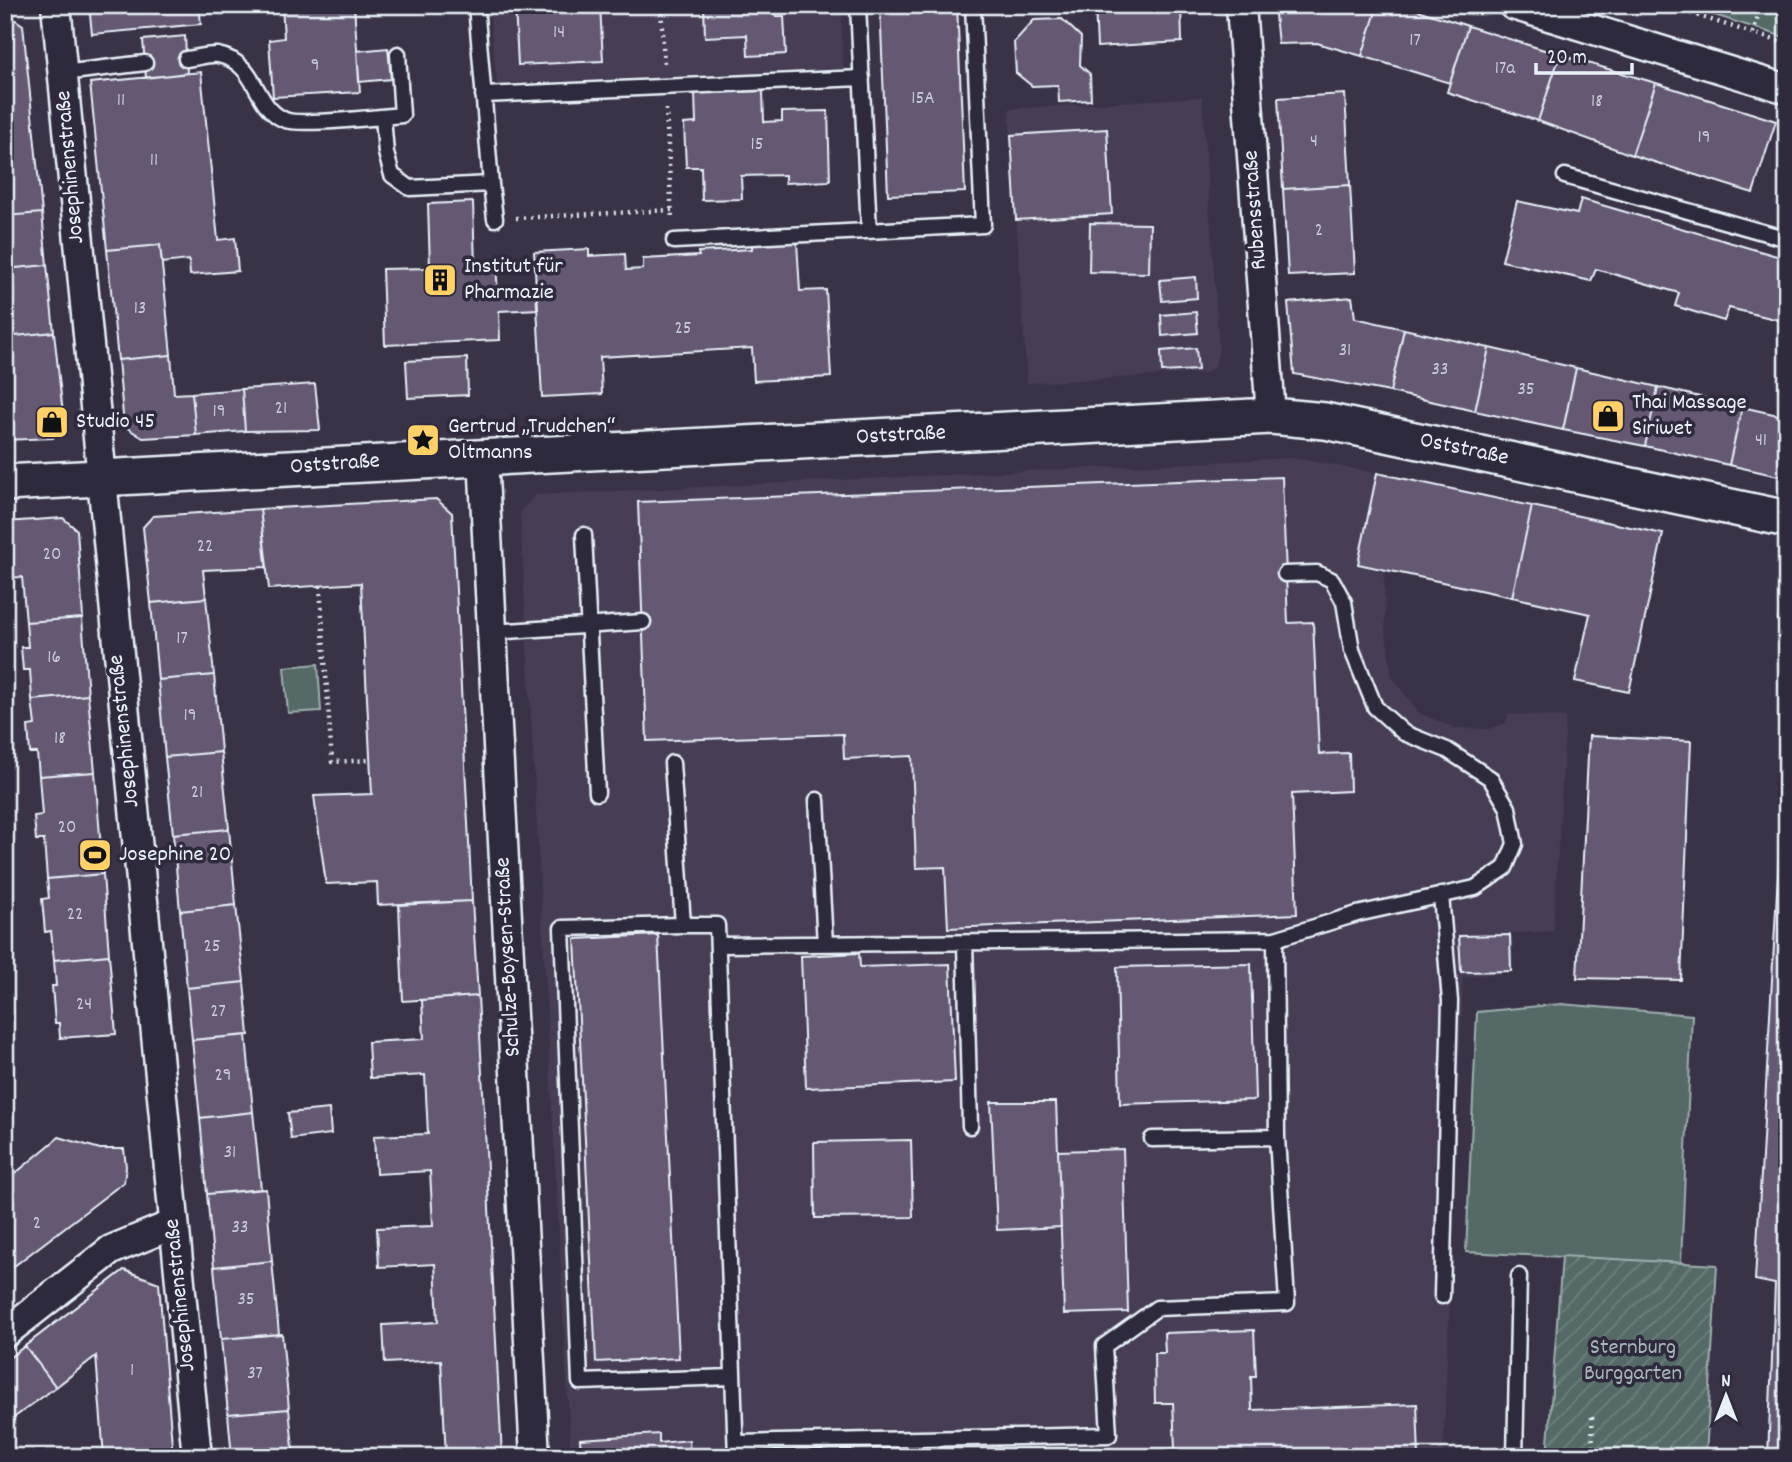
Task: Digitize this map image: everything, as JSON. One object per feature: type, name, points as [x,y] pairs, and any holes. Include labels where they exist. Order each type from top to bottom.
[{"type":"street","name":"Josephinenstraße","points":[[56,5],[197,1457]]},
{"type":"street","name":"Rubensstraße","points":[[1241,5],[1271,416]]},
{"type":"street","points":[[1513,5],[1787,89]]},
{"type":"street","name":"Oststraße","points":[[5,483],[1271,416],[1325,421],[1787,519]]},
{"type":"street","name":"Schulze-Boysen-Straße","points":[[483,457],[535,1457]]},
{"type":"street","points":[[5,1333],[111,1251],[174,1224]]},
{"type":"lane","points":[[476,5],[495,219]]},
{"type":"lane","points":[[858,5],[869,231]]},
{"type":"lane","points":[[674,241],[983,225],[973,5]]},
{"type":"lane","points":[[186,59],[217,55],[241,65],[256,84],[267,108],[286,121],[402,115],[398,54]]},
{"type":"lane","points":[[63,73],[145,63]]},
{"type":"lane","points":[[483,96],[862,78]]},
{"type":"lane","points":[[383,117],[386,153],[392,175],[410,188],[491,184]]},
{"type":"lane","points":[[1565,176],[1787,239]]},
{"type":"lane","points":[[584,535],[597,793]]},
{"type":"lane","points":[[718,945],[1275,939],[1357,914],[1475,888],[1505,868],[1515,844],[1508,807],[1490,778],[1447,750],[1404,733],[1375,707],[1352,650],[1344,603],[1332,580],[1317,573],[1286,575]]},
{"type":"lane","points":[[492,632],[643,622]]},
{"type":"lane","points":[[672,763],[683,925]]},
{"type":"lane","points":[[817,800],[825,944]]},
{"type":"lane","points":[[1441,895],[1450,1001],[1442,1296]]},
{"type":"lane","points":[[733,1377],[580,1382],[562,928],[717,925],[736,1450],[1109,1434],[1104,1346],[1157,1308],[1286,1303],[1277,1138],[1275,939]]},
{"type":"lane","points":[[965,943],[970,1126]]},
{"type":"lane","points":[[1152,1139],[1277,1138]]},
{"type":"lane","points":[[1515,1457],[1519,1276]]},
{"type":"path","points":[[661,5],[674,241]]},
{"type":"path","points":[[1664,5],[1787,44]]},
{"type":"path","points":[[1753,33],[1761,5]]},
{"type":"path","points":[[495,219],[671,210]]},
{"type":"path","points":[[320,586],[332,762],[371,760]]},
{"type":"path","points":[[1592,1417],[1593,1457]]},
{"type":"shaded area","points":[[489,5],[841,5],[843,69],[497,84]]},
{"type":"shaded area","points":[[1202,97],[1219,350],[1215,366],[1205,373],[1027,383],[1009,109]]},
{"type":"shaded area","points":[[1293,458],[1377,473],[1358,564],[1384,572],[1385,627],[1392,677],[1419,713],[1455,728],[1489,729],[1506,723],[1508,714],[1566,717],[1553,931],[1512,933],[1513,972],[1463,977],[1443,1457],[571,1457],[520,512],[535,495]]},
{"type":"green space","points":[[1683,5],[1787,5],[1787,38]]},
{"type":"green space","points":[[318,664],[321,711],[288,713],[284,667]]},
{"type":"green space","points":[[1561,1004],[1692,1015],[1681,1263],[1466,1252],[1477,1012]]},
{"type":"green space","name":"Sternburg Burggarten","points":[[1562,1256],[1717,1265],[1706,1457],[1547,1457]]},
{"type":"building","points":[[89,5],[199,5],[201,24],[92,34]]},
{"type":"building","points":[[282,5],[354,5],[360,92],[273,97],[269,40],[284,38]]},
{"type":"building","points":[[515,5],[600,5],[603,61],[518,65]]},
{"type":"building","points":[[704,5],[775,5],[776,16],[784,16],[786,54],[748,56],[747,35],[705,37]]},
{"type":"building","points":[[880,5],[957,5],[965,192],[888,195]]},
{"type":"building","points":[[1095,5],[1181,5],[1182,42],[1097,47]]},
{"type":"building","points":[[1274,5],[1378,5],[1362,56],[1317,43],[1278,44]]},
{"type":"building","points":[[1378,5],[1401,5],[1468,26],[1450,83],[1362,56]]},
{"type":"building","points":[[5,13],[23,25],[42,213],[5,216]]},
{"type":"building","points":[[1062,19],[1081,37],[1080,65],[1090,74],[1091,100],[1059,102],[1058,85],[1032,86],[1016,73],[1014,42],[1034,20]]},
{"type":"building","points":[[1468,26],[1560,55],[1538,121],[1447,92]]},
{"type":"building","points":[[185,36],[187,73],[146,78],[143,40]]},
{"type":"building","points":[[388,48],[391,79],[359,82],[357,51]]},
{"type":"building","points":[[1560,55],[1656,83],[1632,155],[1538,121]]},
{"type":"building","points":[[201,72],[218,240],[235,238],[238,271],[190,275],[189,260],[162,263],[160,245],[107,250],[90,83]]},
{"type":"building","points":[[1656,83],[1776,121],[1753,193],[1632,155]]},
{"type":"building","points":[[763,91],[764,122],[782,121],[782,112],[828,111],[830,181],[785,183],[785,175],[741,176],[742,199],[702,200],[701,167],[686,167],[684,124],[696,123],[695,93]]},
{"type":"building","points":[[1345,94],[1350,185],[1283,189],[1278,98]]},
{"type":"building","points":[[1107,129],[1112,214],[1016,220],[1011,135]]},
{"type":"building","points":[[1350,185],[1355,273],[1288,276],[1283,189]]},
{"type":"building","points":[[1581,199],[1787,259],[1787,322],[1729,308],[1724,321],[1675,306],[1679,293],[1596,269],[1591,281],[1502,261],[1517,201],[1577,214]]},
{"type":"building","name":"Institut für Pharmazie","points":[[473,202],[475,266],[496,264],[498,294],[537,291],[538,309],[499,311],[500,340],[385,345],[382,269],[430,268],[428,204]]},
{"type":"building","points":[[42,213],[47,265],[5,269],[5,216]]},
{"type":"building","points":[[1090,223],[1150,224],[1149,273],[1089,272]]},
{"type":"building","points":[[797,242],[800,291],[826,290],[831,377],[754,381],[752,348],[600,357],[602,394],[542,397],[534,252],[589,249],[589,256],[625,254],[626,270],[643,269],[643,259],[699,256],[698,252],[752,249],[752,245]]},
{"type":"building","points":[[160,245],[171,355],[118,360],[107,250]]},
{"type":"building","points":[[47,265],[54,332],[5,337],[5,269]]},
{"type":"building","points":[[1196,277],[1197,298],[1162,301],[1160,280]]},
{"type":"building","points":[[1352,297],[1355,318],[1404,329],[1390,392],[1294,374],[1288,303]]},
{"type":"building","points":[[1196,312],[1198,333],[1162,336],[1161,315]]},
{"type":"building","points":[[1404,329],[1489,348],[1475,411],[1390,392]]},
{"type":"building","points":[[54,332],[64,423],[53,438],[5,440],[5,337]]},
{"type":"building","points":[[1196,348],[1198,370],[1162,372],[1161,351]]},
{"type":"building","points":[[1489,348],[1576,368],[1563,430],[1475,411]]},
{"type":"building","points":[[171,355],[174,394],[192,393],[196,435],[143,438],[124,426],[118,360]]},
{"type":"building","points":[[467,358],[468,395],[408,398],[406,361]]},
{"type":"building","points":[[1576,368],[1658,387],[1645,446],[1563,430]]},
{"type":"building","points":[[315,384],[320,430],[245,431],[242,389]]},
{"type":"building","points":[[1658,387],[1742,407],[1729,465],[1645,446]]},
{"type":"building","points":[[242,389],[245,431],[196,435],[192,393]]},
{"type":"building","points":[[1742,407],[1787,417],[1787,478],[1729,465]]},
{"type":"building","points":[[1377,473],[1532,506],[1512,597],[1358,564]]},
{"type":"building","points":[[1282,477],[1288,623],[1313,622],[1319,754],[1349,753],[1350,791],[1292,794],[1297,914],[948,928],[945,867],[916,868],[912,756],[844,759],[843,734],[647,741],[638,502]]},
{"type":"building","points":[[436,499],[452,513],[472,901],[378,905],[377,882],[326,884],[314,796],[372,794],[361,583],[269,589],[260,509]]},
{"type":"building","points":[[1532,506],[1663,534],[1629,692],[1575,681],[1590,614],[1512,597]]},
{"type":"building","points":[[260,509],[267,567],[203,570],[206,598],[151,603],[143,527],[153,516]]},
{"type":"building","points":[[63,518],[77,530],[83,618],[26,622],[22,577],[5,578],[5,522]]},
{"type":"building","points":[[1787,580],[1787,622],[1778,620]]},
{"type":"building","points":[[206,598],[214,675],[158,680],[151,603]]},
{"type":"building","points":[[82,618],[88,695],[32,700],[30,670],[23,670],[21,647],[28,647],[26,622]]},
{"type":"building","points":[[214,675],[221,752],[165,757],[158,680]]},
{"type":"building","points":[[88,695],[95,772],[39,776],[37,753],[30,753],[28,726],[35,725],[32,700]]},
{"type":"building","points":[[1787,715],[1787,1457],[1768,1457],[1775,1284],[1755,1280]]},
{"type":"building","points":[[1589,736],[1691,741],[1681,980],[1577,978]]},
{"type":"building","points":[[221,752],[229,829],[173,834],[165,757]]},
{"type":"building","points":[[95,772],[103,874],[47,879],[44,840],[36,840],[34,816],[42,815],[39,776]]},
{"type":"building","points":[[229,829],[236,905],[180,911],[173,834]]},
{"type":"building","points":[[103,874],[109,955],[54,960],[51,931],[45,932],[42,899],[49,898],[47,879]]},
{"type":"building","points":[[472,901],[478,996],[403,1001],[399,905]]},
{"type":"building","points":[[236,905],[244,982],[187,988],[180,911]]},
{"type":"building","points":[[658,935],[679,1358],[596,1362],[575,939]]},
{"type":"building","points":[[1510,935],[1511,971],[1461,972],[1459,936]]},
{"type":"building","points":[[859,953],[860,967],[950,964],[955,1082],[806,1088],[801,956]]},
{"type":"building","points":[[109,955],[116,1034],[60,1038],[59,1023],[55,1023],[52,986],[56,986],[54,960]]},
{"type":"building","points":[[1251,964],[1255,1100],[1120,1104],[1117,967]]},
{"type":"building","points":[[244,982],[249,1035],[192,1040],[187,988]]},
{"type":"building","points":[[478,996],[502,1457],[446,1457],[441,1360],[385,1363],[383,1325],[438,1322],[435,1264],[379,1267],[377,1228],[433,1226],[430,1171],[376,1174],[374,1136],[428,1134],[425,1075],[370,1078],[368,1042],[424,1039],[422,1000]]},
{"type":"building","points":[[246,1035],[253,1112],[200,1118],[192,1040]]},
{"type":"building","points":[[991,1102],[1056,1102],[1061,1227],[997,1230]]},
{"type":"building","points":[[329,1109],[331,1134],[291,1139],[288,1113]]},
{"type":"building","points":[[253,1112],[261,1189],[207,1194],[200,1118]]},
{"type":"building","points":[[59,1137],[100,1149],[124,1149],[124,1182],[9,1270],[5,1266],[5,1182]]},
{"type":"building","points":[[911,1140],[913,1217],[815,1218],[814,1142]]},
{"type":"building","points":[[1123,1149],[1128,1312],[1064,1314],[1058,1151]]},
{"type":"building","points":[[266,1189],[272,1261],[214,1267],[207,1194]]},
{"type":"building","points":[[272,1261],[279,1334],[221,1339],[214,1267]]},
{"type":"building","points":[[124,1270],[159,1283],[173,1457],[104,1457],[96,1356],[56,1387],[25,1346]]},
{"type":"building","points":[[1254,1330],[1256,1376],[1251,1376],[1252,1410],[1417,1404],[1419,1457],[941,1457],[1175,1449],[1173,1403],[1155,1403],[1154,1353],[1165,1353],[1164,1333]]},
{"type":"building","points":[[282,1334],[289,1409],[228,1414],[221,1339]]},
{"type":"building","points":[[25,1346],[56,1387],[5,1424],[5,1361]]},
{"type":"building","points":[[289,1409],[294,1457],[232,1457],[228,1414]]},
{"type":"building","points":[[659,1434],[659,1443],[689,1440],[690,1457],[581,1457],[580,1439]]},
{"type":"place","name":"Institut für Pharmazie","points":[[440,280]]},
{"type":"place","name":"Thai Massage Siriwet","points":[[1608,416]]},
{"type":"place","name":"Studio 45","points":[[52,422]]},
{"type":"place","name":"Gertrud „Trudchen“ Oltmanns","points":[[423,440]]},
{"type":"place","name":"Josephine 20","points":[[95,855]]}]
